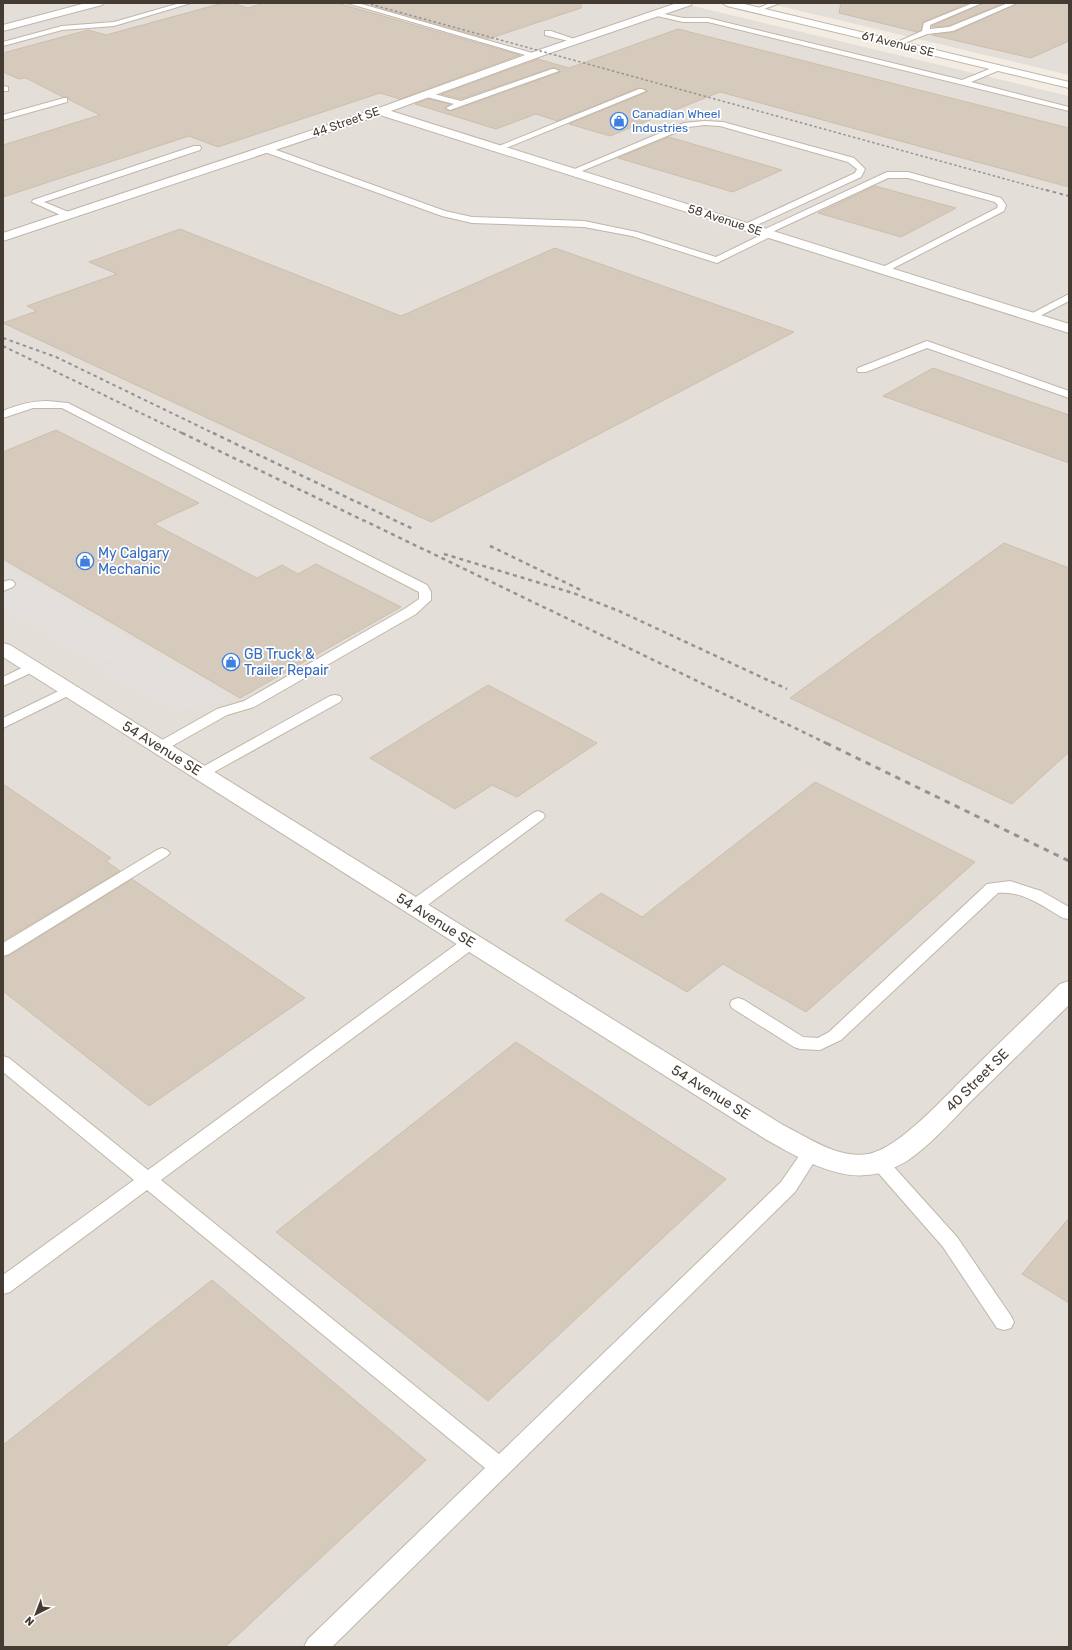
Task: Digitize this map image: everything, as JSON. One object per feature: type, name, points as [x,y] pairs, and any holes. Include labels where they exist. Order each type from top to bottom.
[{"type":"street","name":"44 Street SE","points":[[3,237],[380,111],[522,59],[539,61],[576,41],[687,3]]},
{"type":"street","name":"61 Avenue SE","points":[[727,3],[1069,85]]},
{"type":"street","points":[[3,28],[90,4]]},
{"type":"street","name":"58 Avenue SE","points":[[380,111],[574,171],[1069,329]]},
{"type":"street","name":"54 Avenue SE","points":[[3,648],[774,1132],[812,1151],[849,1165],[879,1162]]},
{"type":"street","name":"40 Street SE","points":[[879,1162],[901,1152],[925,1131],[1069,990]]},
{"type":"lane","points":[[3,44],[62,28],[114,24],[188,3]]},
{"type":"lane","points":[[350,3],[539,61],[552,68],[554,71],[450,108]]},
{"type":"lane","points":[[757,10],[777,3]]},
{"type":"lane","points":[[926,32],[926,24],[979,3]]},
{"type":"lane","points":[[897,44],[926,32],[950,29],[1014,3]]},
{"type":"lane","points":[[655,14],[683,20],[708,20],[1069,109]]},
{"type":"lane","points":[[548,33],[576,41]]},
{"type":"lane","points":[[963,83],[997,68]]},
{"type":"lane","points":[[498,148],[642,91]]},
{"type":"lane","points":[[426,94],[462,104]]},
{"type":"lane","points":[[3,118],[64,100]]},
{"type":"lane","points":[[574,171],[687,125],[704,123],[720,124],[851,160],[861,169],[858,175],[746,227]]},
{"type":"lane","points":[[68,215],[36,202],[197,148]]},
{"type":"lane","points":[[265,149],[442,214],[472,220],[584,224],[634,234],[717,260],[767,233],[887,175],[908,175],[998,200],[1002,205],[1001,209],[884,270]]},
{"type":"lane","points":[[1030,317],[1069,297]]},
{"type":"lane","points":[[862,370],[927,344],[1069,395]]},
{"type":"lane","points":[[3,415],[33,404],[45,403],[64,406],[424,588],[426,592],[425,600],[411,611],[249,704],[222,712],[160,747]]},
{"type":"lane","points":[[3,682],[32,667]]},
{"type":"lane","points":[[3,724],[69,690]]},
{"type":"lane","points":[[202,773],[335,699]]},
{"type":"lane","points":[[415,906],[538,816]]},
{"type":"lane","points":[[3,950],[162,853]]},
{"type":"lane","points":[[738,1004],[800,1043],[820,1044],[835,1036],[993,888],[1010,886],[1035,895],[1069,914]]},
{"type":"lane","points":[[3,1286],[471,942]]},
{"type":"lane","points":[[3,1062],[500,1468]]},
{"type":"lane","points":[[316,1647],[788,1187],[812,1151]]},
{"type":"lane","points":[[879,1162],[950,1242],[1004,1322]]},
{"type":"shaded area","points":[[3,3],[680,3],[1069,96],[1069,1647],[3,1647]]},
{"type":"shaded area","points":[[767,3],[1069,3],[1069,75]]},
{"type":"shaded area","points":[[3,563],[226,695],[197,711],[192,708],[176,710],[124,684],[100,668],[117,665],[110,659],[95,662],[3,606]]},
{"type":"building","points":[[223,3],[232,3],[248,8],[264,3],[337,3],[520,55],[400,99],[380,93],[218,147],[189,136],[3,197],[3,145],[100,115],[68,99],[68,97],[63,97],[26,78],[19,79],[3,72],[3,53],[88,30],[106,35]]},
{"type":"building","points":[[375,3],[581,3],[581,8],[488,39],[374,6]]},
{"type":"building","points":[[841,3],[969,3],[923,22],[921,30],[917,32],[839,13]]},
{"type":"building","points":[[983,3],[1004,3],[949,26],[932,27],[932,26]]},
{"type":"building","points":[[1018,3],[1069,3],[1069,41],[1031,58],[932,35],[954,32]]},
{"type":"building","points":[[678,29],[1069,128],[1069,187],[720,92],[610,136],[569,124],[647,92],[647,90],[638,88],[557,121],[536,114],[496,129],[415,104],[428,99],[450,104],[445,109],[451,111],[560,71],[556,68],[552,68],[461,99],[441,94],[538,59],[569,68]]},
{"type":"building","points":[[669,137],[782,170],[733,192],[618,158]]},
{"type":"building","points":[[875,186],[956,208],[901,237],[818,213]]},
{"type":"building","points":[[180,229],[401,316],[555,248],[794,332],[431,522],[3,323],[37,311],[27,306],[117,274],[89,262]]},
{"type":"building","points":[[933,368],[1069,415],[1069,463],[883,396]]},
{"type":"building","points":[[56,430],[199,503],[154,524],[257,578],[282,565],[298,574],[316,564],[401,607],[240,698],[3,559],[3,452]]},
{"type":"building","points":[[1004,543],[1069,568],[1069,752],[1012,804],[790,698]]},
{"type":"building","points":[[488,685],[597,743],[517,797],[492,785],[455,809],[370,758]]},
{"type":"building","points":[[815,782],[975,862],[806,1012],[723,964],[687,992],[565,920],[601,893],[642,917]]},
{"type":"building","points":[[3,784],[111,858],[106,861],[120,871],[3,941]]},
{"type":"building","points":[[132,879],[305,998],[149,1106],[3,991],[3,957],[10,955]]},
{"type":"building","points":[[516,1042],[726,1179],[488,1401],[276,1232]]},
{"type":"building","points":[[1069,1218],[1069,1303],[1022,1274]]},
{"type":"building","points":[[212,1280],[426,1460],[225,1647],[3,1647],[3,1445]]},
{"type":"railway","points":[[366,3],[1049,191]]},
{"type":"railway","points":[[1046,190],[1069,196]]},
{"type":"railway","points":[[3,338],[56,357],[215,434]]},
{"type":"railway","points":[[3,346],[184,434]]},
{"type":"railway","points":[[182,433],[828,744]]},
{"type":"railway","points":[[213,433],[413,529]]},
{"type":"railway","points":[[490,546],[583,591]]},
{"type":"railway","points":[[444,554],[573,593],[619,611],[787,689]]},
{"type":"railway","points":[[826,743],[1069,861]]},
{"type":"place","name":"Canadian Wheel Industries","points":[[619,121]]},
{"type":"place","name":"My Calgary Mechanic","points":[[85,561]]},
{"type":"place","name":"GB Truck & Trailer Repair","points":[[231,662]]}]
